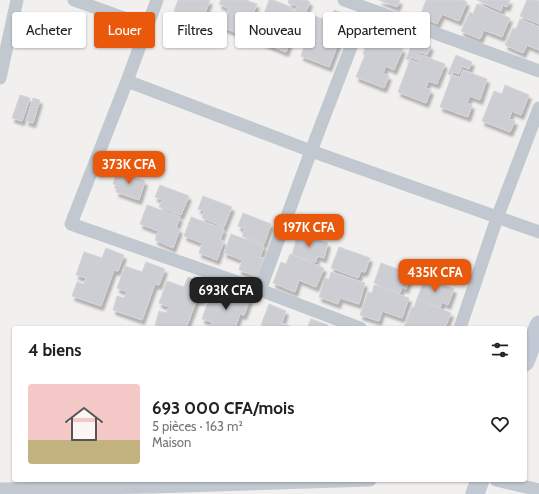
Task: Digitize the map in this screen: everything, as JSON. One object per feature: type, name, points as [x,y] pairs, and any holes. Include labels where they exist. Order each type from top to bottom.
[{"type":"main road","points":[[527,357],[539,325]]},
{"type":"main road","points":[[475,494],[479,482]]},
{"type":"street","points":[[0,78],[17,0]]},
{"type":"street","points":[[74,0],[107,12]]},
{"type":"street","points":[[157,0],[71,224],[260,290],[355,326]]},
{"type":"street","points":[[344,0],[539,71]]},
{"type":"street","points":[[260,290],[366,8]]},
{"type":"street","points":[[127,81],[311,151],[539,232]]},
{"type":"street","points":[[461,326],[497,218],[539,108]]},
{"type":"street","points":[[0,489],[143,487],[305,482]]},
{"type":"street","points":[[505,482],[539,490]]},
{"type":"building","points":[[178,0],[210,0],[205,12],[174,11]]},
{"type":"building","points":[[221,0],[248,0],[257,4],[254,12],[235,12],[235,32],[227,29],[227,14],[229,9],[219,4]]},
{"type":"building","points":[[269,0],[273,0],[293,8],[292,12],[265,12]]},
{"type":"building","points":[[289,0],[307,0],[310,2],[306,12],[295,12],[297,6],[288,3]]},
{"type":"building","points":[[379,0],[400,0],[397,7]]},
{"type":"building","points":[[426,0],[463,0],[467,2],[459,21],[442,14],[437,24],[430,21],[430,12],[422,12]]},
{"type":"building","points":[[477,0],[510,0],[507,7],[503,5],[501,11]]},
{"type":"building","points":[[527,0],[539,1],[539,24],[520,16]]},
{"type":"building","points":[[477,4],[510,18],[502,37],[484,30],[480,39],[461,31],[470,12],[473,14]]},
{"type":"building","points":[[315,16],[323,19],[323,48],[336,48],[329,67],[301,56],[304,48],[315,48]]},
{"type":"building","points":[[520,19],[539,27],[539,50],[527,45],[523,53],[505,45],[513,28],[516,29]]},
{"type":"building","points":[[431,46],[427,55],[420,52],[417,60],[411,57],[409,60],[406,59],[411,48],[430,48]]},
{"type":"building","points":[[276,48],[288,48],[286,52]]},
{"type":"building","points":[[365,48],[403,49],[394,70],[386,66],[383,73],[389,76],[384,88],[356,77],[365,55],[363,54]]},
{"type":"building","points":[[421,55],[445,64],[437,84],[428,81],[426,88],[431,90],[426,103],[398,92],[410,60],[418,63]]},
{"type":"building","points":[[456,55],[472,62],[469,69],[462,66],[459,74],[453,72],[451,75],[448,74]]},
{"type":"building","points":[[463,70],[487,79],[480,100],[470,96],[467,103],[472,105],[468,117],[440,107],[452,75],[460,78]]},
{"type":"building","points":[[505,85],[529,95],[521,115],[512,111],[509,119],[515,121],[510,132],[482,121],[494,91],[502,94]]},
{"type":"building","points":[[20,95],[30,98],[22,121],[12,118]]},
{"type":"building","points":[[33,98],[40,100],[33,123],[26,121]]},
{"type":"building","points":[[117,171],[145,181],[139,200],[116,192],[118,186],[113,184]]},
{"type":"building","points":[[160,185],[189,196],[181,215],[159,207],[162,200],[155,197]]},
{"type":"building","points":[[203,196],[232,207],[224,227],[202,218],[204,211],[198,209]]},
{"type":"building","points":[[147,205],[180,217],[176,228],[180,229],[173,248],[155,240],[158,231],[140,224]]},
{"type":"building","points":[[243,213],[271,224],[264,244],[242,236],[245,229],[238,226]]},
{"type":"building","points":[[191,217],[224,229],[220,240],[224,241],[217,260],[199,253],[202,243],[184,236]]},
{"type":"building","points":[[298,233],[328,243],[324,258],[317,256],[316,262],[292,255]]},
{"type":"building","points":[[231,234],[264,246],[260,257],[264,258],[257,277],[239,270],[242,260],[224,253]]},
{"type":"building","points":[[339,247],[370,258],[365,272],[361,271],[358,278],[331,268]]},
{"type":"building","points":[[106,248],[124,255],[118,271],[114,270],[101,306],[72,296],[77,282],[84,284],[86,278],[76,275],[84,252],[102,258]]},
{"type":"building","points":[[290,254],[324,268],[316,287],[299,280],[295,292],[273,283],[281,262],[286,264]]},
{"type":"building","points":[[146,262],[165,269],[159,285],[155,284],[142,320],[113,310],[117,296],[124,298],[127,292],[117,288],[125,266],[142,272]]},
{"type":"building","points":[[381,263],[411,274],[406,289],[402,287],[400,293],[374,283]]},
{"type":"building","points":[[331,272],[365,283],[359,304],[340,298],[338,304],[319,297],[325,278],[329,279]]},
{"type":"building","points":[[188,277],[207,284],[201,300],[197,299],[187,326],[155,325],[159,311],[166,313],[169,307],[159,303],[167,281],[184,287]]},
{"type":"building","points":[[425,278],[454,289],[448,305],[442,302],[440,308],[417,299]]},
{"type":"building","points":[[374,285],[409,298],[402,318],[382,311],[379,321],[360,315],[368,292],[372,293]]},
{"type":"building","points":[[231,292],[250,299],[244,315],[240,314],[236,326],[211,326],[212,322],[202,319],[210,296],[228,302]]},
{"type":"building","points":[[417,299],[451,313],[446,326],[404,326],[412,307],[414,308]]},
{"type":"building","points":[[269,304],[286,311],[282,323],[290,326],[264,326],[261,325]]},
{"type":"building","points":[[311,319],[328,325],[328,326],[308,326]]}]
